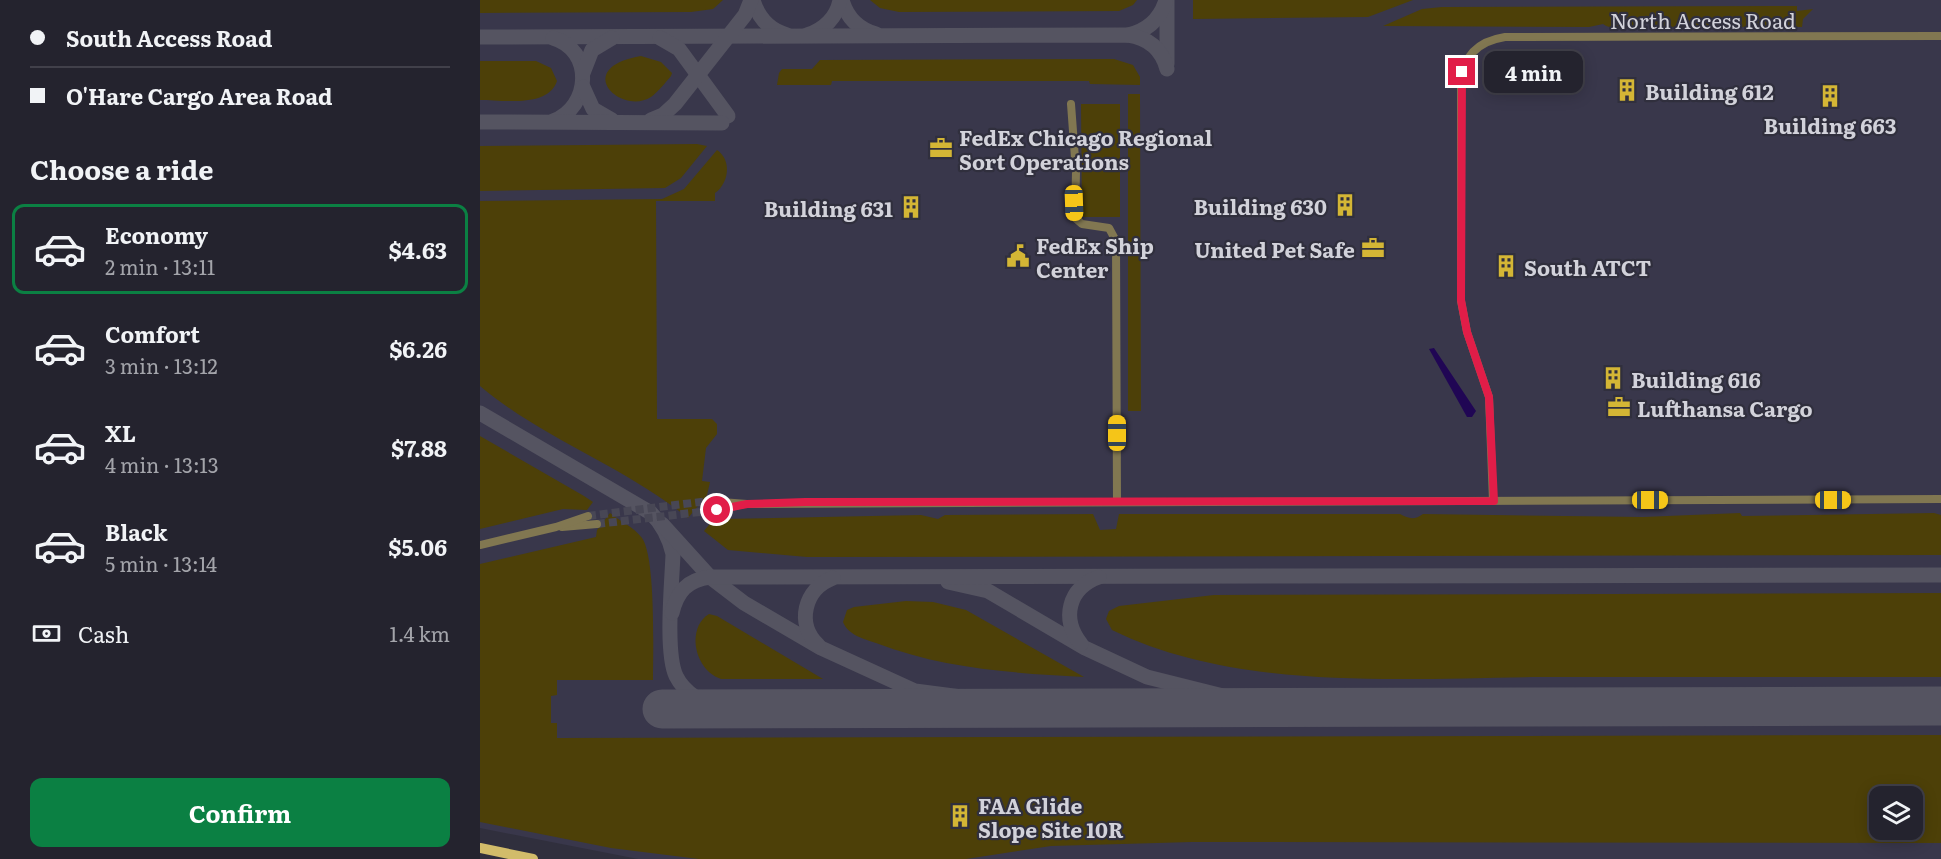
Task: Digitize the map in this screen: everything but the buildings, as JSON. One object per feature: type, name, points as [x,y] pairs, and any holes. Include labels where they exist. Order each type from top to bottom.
[{"type":"main road","points":[[480,848],[533,859]]},
{"type":"street","name":"North Access Road","points":[[1494,501],[1489,397],[1467,332],[1461,300],[1461,83],[1462,72],[1470,55],[1490,40],[1505,37],[1941,36]]},
{"type":"street","points":[[1071,104],[1076,172],[1075,219],[1082,224],[1109,228],[1116,241],[1117,502]]},
{"type":"street","points":[[708,501],[747,504],[1941,499]]},
{"type":"street","points":[[717,510],[747,504]]},
{"type":"street","points":[[480,545],[556,527],[588,516]]},
{"type":"street","points":[[556,527],[597,524]]},
{"type":"shaded area","points":[[480,0],[1941,0],[1941,859],[638,859],[480,828]]},
{"type":"shaded area","points":[[480,0],[723,0],[713,9],[691,12],[480,13]]},
{"type":"shaded area","points":[[870,0],[1137,0],[1133,5],[1119,11],[899,12],[880,8]]},
{"type":"shaded area","points":[[1193,0],[1413,0],[1368,17],[1193,19]]},
{"type":"shaded area","points":[[1797,6],[1797,11],[1813,9],[1803,19],[1802,27],[1654,27],[1649,22],[1622,28],[1611,28],[1603,24],[1589,27],[1383,26],[1422,9],[1442,7]]},
{"type":"shaded area","points":[[641,56],[661,62],[672,73],[671,76],[651,97],[639,101],[616,96],[608,88],[605,79],[609,70],[620,62]]},
{"type":"shaded area","points":[[1114,59],[1133,65],[1140,77],[1140,85],[1090,84],[1089,81],[832,81],[831,85],[777,85],[782,69],[812,69],[820,60]]},
{"type":"shaded area","points":[[480,61],[536,61],[551,68],[557,81],[552,90],[535,99],[480,100]]},
{"type":"shaded area","points":[[1128,94],[1140,94],[1141,411],[1128,411]]},
{"type":"shaded area","points":[[1081,104],[1120,104],[1120,217],[1082,217]]},
{"type":"shaded area","points":[[697,144],[707,146],[681,178],[665,188],[480,191],[480,146]]},
{"type":"shaded area","points":[[717,150],[725,160],[727,172],[720,189],[715,193],[715,201],[656,201],[657,419],[712,419],[717,424],[717,434],[706,448],[702,481],[710,482],[707,495],[688,518],[637,483],[530,422],[480,386],[480,201],[662,199],[684,189]]},
{"type":"shaded area","points":[[1434,348],[1476,411],[1472,417],[1467,417],[1429,349]]},
{"type":"shaded area","points":[[480,436],[593,502],[587,510],[563,509],[480,529]]},
{"type":"shaded area","points":[[610,513],[642,538],[650,565],[652,584],[653,680],[557,680],[557,695],[551,696],[551,723],[557,723],[557,738],[1941,735],[1941,843],[1192,842],[1051,846],[966,859],[699,859],[611,848],[480,822],[480,564],[596,537],[597,530]]},
{"type":"shaded area","points":[[1740,513],[1742,516],[1934,513],[1941,515],[1941,555],[807,557],[728,550],[704,531],[717,515],[722,519],[921,515],[938,519],[945,515],[1093,514],[1100,530],[1116,529],[1119,514],[1400,514],[1412,518],[1423,514],[1643,517]]},
{"type":"shaded area","points":[[1941,593],[1941,677],[1378,679],[1322,677],[1213,664],[1161,650],[1112,630],[1106,619],[1109,611],[1119,606],[1214,595]]},
{"type":"shaded area","points":[[906,601],[933,602],[966,610],[1084,677],[1004,671],[927,659],[862,638],[852,633],[843,622],[847,610],[854,607]]},
{"type":"shaded area","points":[[709,614],[717,616],[823,679],[721,679],[712,674],[704,667],[696,648],[697,629]]},
{"type":"taxiway","points":[[651,120],[663,115],[675,104],[745,15],[751,0]]},
{"type":"taxiway","points":[[753,0],[765,22],[775,30],[787,35]]},
{"type":"taxiway","points":[[807,35],[819,30],[829,22],[840,0]]},
{"type":"taxiway","points":[[842,0],[854,22],[876,34]]},
{"type":"taxiway","points":[[1167,0],[1167,64]]},
{"type":"taxiway","points":[[1128,35],[1141,31],[1151,24],[1165,3]]},
{"type":"taxiway","points":[[480,37],[1128,35],[1154,46],[1162,56],[1167,69]]},
{"type":"taxiway","points":[[553,38],[566,44],[576,54],[583,79],[581,92],[575,104],[566,114],[553,121]]},
{"type":"taxiway","points":[[583,73],[592,50],[612,38]]},
{"type":"taxiway","points":[[660,38],[679,49],[728,116]]},
{"type":"taxiway","points":[[583,87],[593,109],[612,120]]},
{"type":"taxiway","points":[[480,122],[722,123]]},
{"type":"taxiway","points":[[480,413],[651,513],[659,522],[673,554],[670,634],[676,676],[689,693],[720,709]]},
{"type":"taxiway","points":[[662,524],[710,577],[744,603],[821,648],[915,691],[1015,704],[1087,708]]},
{"type":"taxiway","points":[[672,613],[684,588],[695,581],[710,577],[1941,575]]},
{"type":"taxiway","points":[[1081,644],[1071,625],[1071,605],[1080,589],[1099,577]]},
{"type":"taxiway","points":[[818,645],[811,637],[807,627],[806,608],[815,590],[833,578]]},
{"type":"taxiway","points":[[948,582],[988,591],[1085,648],[1147,677],[1231,698],[1362,708]]},
{"type":"runway","points":[[662,709],[1941,706]]},
{"type":"tunnel","points":[[588,516],[708,501]]},
{"type":"tunnel","points":[[597,524],[717,510]]},
{"type":"place","name":"Building 612","points":[[1627,90]]},
{"type":"place","name":"Building 663","points":[[1830,96]]},
{"type":"place","name":"FedEx Chicago Regional Sort Operations","points":[[941,148]]},
{"type":"place","name":"Building 630","points":[[1345,205]]},
{"type":"place","name":"Building 631","points":[[911,207]]},
{"type":"place","name":"United Pet Safe","points":[[1373,248]]},
{"type":"place","name":"FedEx Ship Center","points":[[1018,256]]},
{"type":"place","name":"South ATCT","points":[[1506,266]]},
{"type":"place","name":"Building 616","points":[[1613,378]]},
{"type":"place","name":"Lufthansa Cargo","points":[[1619,407]]},
{"type":"place","name":"FAA Glide Slope Site 10R","points":[[960,816]]},
{"type":"route","points":[[717,510],[747,504],[805,502],[1494,501],[1492,417],[1489,397],[1467,332],[1461,300],[1462,72]]}]
